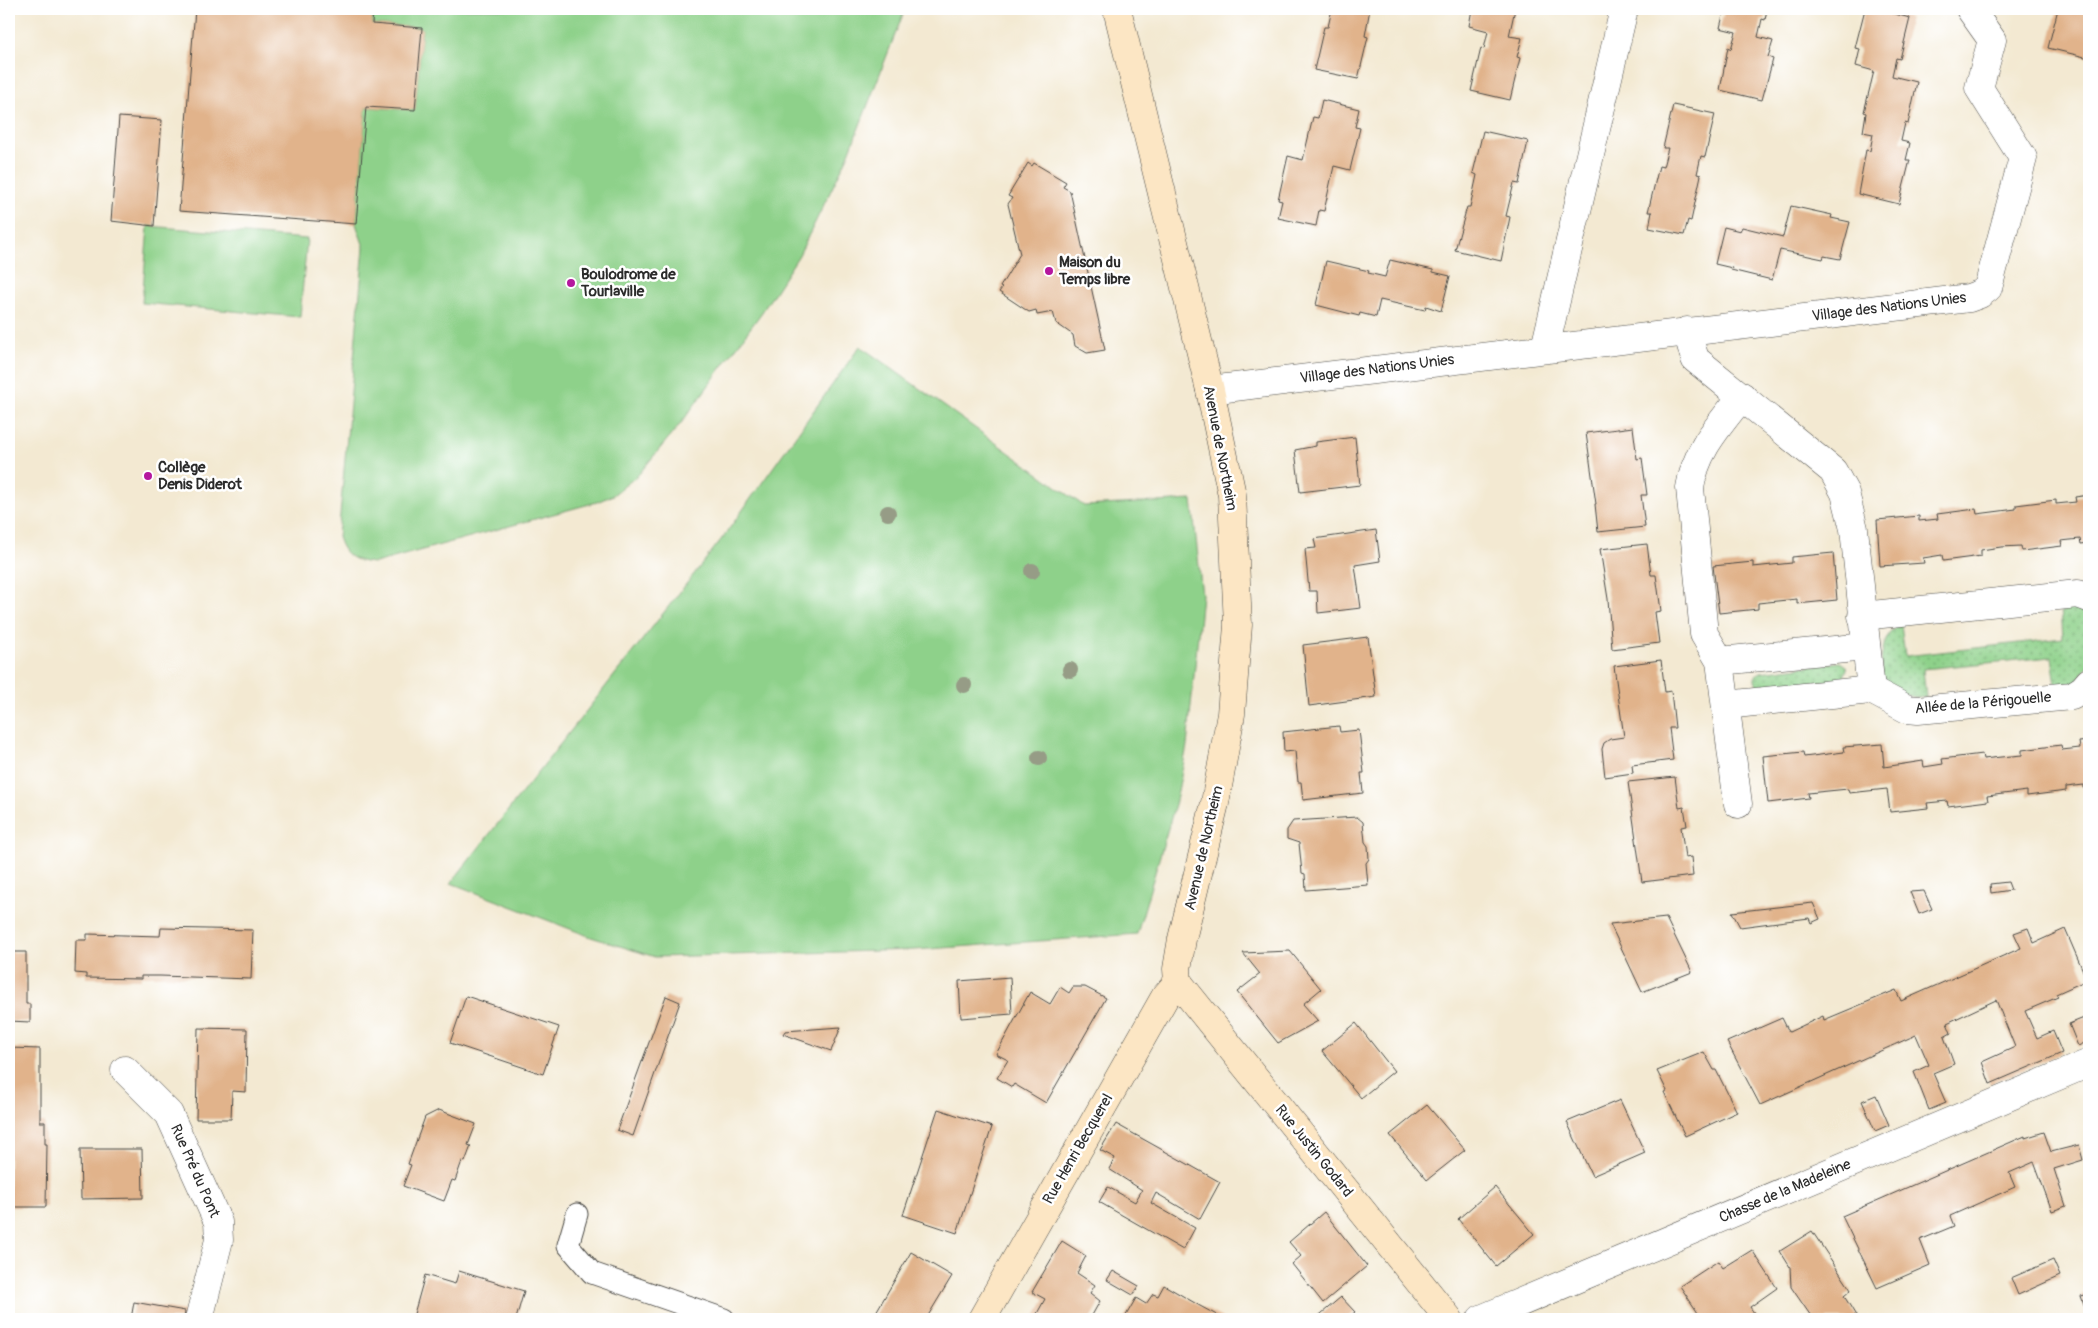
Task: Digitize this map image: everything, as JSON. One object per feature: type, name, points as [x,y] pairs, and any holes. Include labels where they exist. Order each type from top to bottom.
[{"type":"street","name":"Avenue de Northeim","points":[[1117,9],[1210,390],[1232,495],[1238,625],[1231,714],[1215,802],[1182,939],[1177,969],[1178,982]]},
{"type":"street","points":[[1545,348],[1624,9]]},
{"type":"street","name":"Village des Nations Unies","points":[[1210,390],[1969,298],[1980,294],[1988,288],[2023,158],[1979,88],[1992,40],[1970,9]]},
{"type":"street","points":[[1687,332],[1695,359],[1833,471],[1845,493],[1854,529],[1871,690],[1726,705]]},
{"type":"street","points":[[1738,804],[1720,661],[1704,634],[1690,488],[1693,470],[1702,449],[1742,396]]},
{"type":"street","points":[[1862,616],[2078,594],[2089,598]]},
{"type":"street","points":[[1720,661],[1866,647]]},
{"type":"street","name":"Allée de la Périgouelle","points":[[1871,690],[1907,709],[1918,710],[2072,696],[2083,689],[2089,682]]},
{"type":"street","name":"Rue Henri Becquerel","points":[[982,1319],[1165,997],[1178,982]]},
{"type":"street","name":"Rue Justin Godard","points":[[1178,982],[1449,1319]]},
{"type":"street","name":"Chasse de la Madeleine","points":[[1481,1319],[2089,1062]]},
{"type":"street","name":"Rue Pré du Pont","points":[[125,1070],[169,1114],[218,1222],[219,1240],[199,1319]]},
{"type":"lane","points":[[577,1214],[568,1244],[592,1273],[724,1319]]},
{"type":"green space","name":"Boulodrome de Tourlaville","points":[[373,9],[905,9],[848,156],[799,255],[762,312],[682,422],[638,475],[613,495],[597,502],[375,563],[356,560],[351,557],[343,549],[338,537],[364,247],[356,224],[366,107],[415,110],[422,28],[372,24]]},
{"type":"green space","points":[[148,226],[307,239],[300,317],[142,303]]},
{"type":"green space","points":[[860,346],[1084,506],[1192,500],[1202,595],[1187,746],[1176,801],[1137,934],[915,950],[655,957],[591,937],[451,883],[724,536]]},
{"type":"green space","points":[[2075,606],[2089,618],[2089,663],[2076,683],[2056,685],[2052,657],[1923,669],[1926,697],[1914,697],[1901,693],[1890,686],[1883,676],[1881,662],[1884,646],[1890,633],[1901,625],[1905,656],[2063,638],[2061,608]]},
{"type":"green space","points":[[1840,662],[1847,669],[1843,679],[1764,688],[1759,687],[1755,681],[1755,676],[1761,672]]},
{"type":"building","points":[[195,9],[373,9],[372,24],[422,28],[415,110],[366,107],[356,224],[179,211]]},
{"type":"building","points":[[1332,9],[1370,9],[1365,36],[1368,37],[1358,79],[1314,70],[1324,27],[1328,27]]},
{"type":"building","points":[[1472,9],[1515,9],[1509,36],[1522,38],[1517,57],[1520,58],[1510,100],[1471,91],[1481,48],[1484,49],[1488,31],[1469,26]]},
{"type":"building","points":[[1721,9],[1767,9],[1765,20],[1762,19],[1758,37],[1773,41],[1768,57],[1773,59],[1762,100],[1720,90],[1728,47],[1731,49],[1736,32],[1720,28],[1724,11],[1721,11]]},
{"type":"building","points":[[1865,9],[1876,9],[1910,18],[1900,59],[1896,58],[1892,76],[1917,82],[1908,124],[1905,123],[1901,141],[1910,143],[1906,160],[1910,160],[1899,204],[1858,194],[1866,150],[1870,151],[1873,134],[1863,132],[1866,113],[1864,112],[1874,71],[1856,66],[1860,49],[1855,48]]},
{"type":"building","points":[[2058,9],[2089,9],[2089,58],[2048,48]]},
{"type":"building","points":[[1322,100],[1359,109],[1355,127],[1360,128],[1350,170],[1334,166],[1324,211],[1319,210],[1316,226],[1278,218],[1282,201],[1278,200],[1288,156],[1303,160],[1313,117],[1318,118]]},
{"type":"building","points":[[1673,105],[1715,114],[1705,157],[1701,156],[1697,174],[1701,175],[1691,221],[1688,220],[1684,235],[1649,228],[1652,212],[1648,212],[1659,166],[1663,167],[1668,148],[1663,148]]},
{"type":"building","points":[[119,117],[162,120],[154,226],[111,221]]},
{"type":"building","points":[[1483,131],[1528,141],[1519,184],[1514,183],[1506,216],[1510,217],[1501,261],[1455,250],[1467,207],[1470,207],[1477,175],[1473,173]]},
{"type":"building","name":"Maison du Temps libre","points":[[1028,163],[1032,166],[1034,163],[1066,182],[1063,187],[1070,191],[1105,350],[1087,353],[1075,346],[1073,335],[1056,323],[1053,312],[1037,315],[1036,310],[1029,312],[999,292],[1002,288],[1000,287],[1020,254],[1008,204],[1012,198],[1008,196]]},
{"type":"building","points":[[1791,206],[1832,215],[1831,218],[1850,222],[1840,259],[1824,256],[1823,259],[1780,250],[1772,280],[1715,264],[1724,227],[1740,231],[1742,227],[1783,237]]},
{"type":"building","points":[[1390,260],[1450,276],[1441,311],[1426,306],[1425,310],[1380,300],[1376,317],[1360,313],[1359,316],[1316,305],[1326,261],[1369,271],[1368,273],[1385,277]]},
{"type":"building","points":[[1633,427],[1637,459],[1642,458],[1647,495],[1641,495],[1645,527],[1598,532],[1586,433]]},
{"type":"building","points":[[1355,437],[1360,485],[1300,492],[1295,450],[1316,446],[1316,442]]},
{"type":"building","points":[[2089,495],[2089,543],[2081,544],[2080,539],[2061,541],[2062,546],[2022,551],[2021,546],[2001,547],[1981,550],[1981,556],[1943,561],[1942,555],[1923,558],[1924,563],[1880,566],[1877,520],[1919,516],[1919,521],[1938,519],[1937,514],[1976,509],[1977,514],[2016,509],[2016,505],[2056,500],[2056,504],[2076,502],[2075,497]]},
{"type":"building","points":[[1376,530],[1380,561],[1355,565],[1361,608],[1318,613],[1317,591],[1309,591],[1305,549],[1316,548],[1314,539]]},
{"type":"building","points":[[1647,544],[1651,575],[1656,575],[1661,611],[1655,612],[1659,643],[1612,649],[1608,599],[1600,549]]},
{"type":"building","points":[[1833,553],[1837,600],[1797,604],[1797,599],[1758,603],[1758,609],[1719,613],[1713,566],[1753,562],[1753,567],[1792,563],[1792,557]]},
{"type":"building","points":[[1368,637],[1376,697],[1309,706],[1303,645]]},
{"type":"building","points":[[1661,660],[1665,692],[1671,691],[1675,728],[1669,728],[1673,760],[1632,765],[1633,773],[1605,777],[1602,749],[1604,743],[1610,739],[1624,737],[1614,666]]},
{"type":"building","points":[[1339,726],[1340,732],[1359,730],[1364,773],[1361,773],[1363,793],[1303,800],[1301,782],[1298,782],[1295,751],[1284,752],[1283,732]]},
{"type":"building","points":[[2089,741],[2089,788],[2084,789],[2084,785],[2066,787],[2066,791],[2027,796],[2027,791],[1987,796],[1988,801],[1948,806],[1947,801],[1927,803],[1928,808],[1890,812],[1887,789],[1849,793],[1848,789],[1808,793],[1809,798],[1768,803],[1763,756],[1803,752],[1804,757],[1844,752],[1843,747],[1882,744],[1884,767],[1923,761],[1924,767],[1943,764],[1942,759],[1982,754],[1983,759],[2022,755],[2022,750],[2061,745],[2062,750],[2080,748],[2079,742]]},
{"type":"building","points":[[1675,777],[1679,808],[1684,807],[1687,826],[1681,827],[1685,858],[1691,857],[1693,876],[1642,882],[1628,782]]},
{"type":"building","points":[[1357,817],[1363,822],[1365,842],[1368,846],[1369,859],[1366,863],[1368,885],[1306,890],[1299,843],[1287,839],[1287,830],[1293,821]]},
{"type":"building","points":[[2089,873],[2089,882],[2086,882],[2085,874]]},
{"type":"building","points":[[2008,882],[2011,890],[1991,893],[1990,884]]},
{"type":"building","points":[[1924,891],[1932,909],[1919,914],[1910,892]]},
{"type":"building","points":[[1813,903],[1820,919],[1811,923],[1809,918],[1740,927],[1732,912]]},
{"type":"building","points":[[1666,918],[1692,972],[1642,992],[1610,924]]},
{"type":"building","points":[[161,928],[253,930],[251,979],[160,976],[141,976],[141,979],[86,978],[86,974],[75,973],[76,940],[87,940],[87,934],[160,936]]},
{"type":"building","points":[[2028,928],[2034,943],[2065,929],[2087,980],[2056,994],[2058,997],[2025,1011],[2037,1038],[2053,1031],[2062,1053],[1990,1084],[1982,1062],[2015,1047],[1996,1000],[1947,1023],[1951,1033],[1944,1037],[1954,1064],[1933,1073],[1946,1103],[1929,1110],[1914,1072],[1929,1065],[1916,1035],[1760,1105],[1727,1042],[1782,1018],[1789,1032],[1823,1016],[1824,1020],[1896,990],[1901,1001],[2021,948],[2014,933]]},
{"type":"building","points":[[1290,951],[1321,989],[1303,1004],[1318,1021],[1278,1043],[1237,992],[1260,974],[1243,953]]},
{"type":"building","points":[[9,952],[26,952],[26,1004],[30,1004],[30,1022],[9,1021]]},
{"type":"building","points":[[1010,977],[1012,1014],[961,1018],[959,981]]},
{"type":"building","points":[[1060,987],[1069,993],[1073,987],[1085,987],[1106,998],[1046,1103],[1014,1084],[1012,1087],[997,1078],[1008,1060],[996,1054],[1030,992],[1050,1004]]},
{"type":"building","points":[[466,996],[559,1027],[543,1074],[450,1043]]},
{"type":"building","points":[[666,996],[680,1002],[633,1136],[617,1130]]},
{"type":"building","points":[[2089,1016],[2089,1041],[2078,1046],[2069,1024]]},
{"type":"building","points":[[1356,1023],[1394,1071],[1361,1098],[1322,1051]]},
{"type":"building","points":[[841,1027],[831,1051],[783,1034],[785,1031]]},
{"type":"building","points":[[198,1028],[247,1029],[246,1092],[232,1091],[231,1119],[196,1119]]},
{"type":"building","points":[[9,1048],[40,1049],[40,1122],[45,1122],[45,1144],[47,1144],[46,1207],[9,1207]]},
{"type":"building","points":[[1704,1052],[1714,1070],[1716,1070],[1737,1112],[1685,1136],[1664,1092],[1667,1091],[1657,1071]]},
{"type":"building","points":[[1876,1095],[1889,1125],[1875,1131],[1862,1101]]},
{"type":"building","points":[[1620,1100],[1645,1153],[1592,1176],[1567,1122]]},
{"type":"building","points":[[1427,1105],[1465,1150],[1427,1180],[1390,1135]]},
{"type":"building","points":[[938,1109],[992,1127],[957,1233],[903,1215]]},
{"type":"building","points":[[439,1110],[476,1124],[468,1145],[471,1146],[465,1162],[462,1161],[455,1181],[452,1180],[444,1201],[403,1186],[411,1165],[408,1164],[425,1117]]},
{"type":"building","points":[[1116,1124],[1220,1182],[1200,1219],[1156,1193],[1151,1203],[1195,1228],[1183,1250],[1099,1202],[1108,1187],[1135,1202],[1142,1190],[1109,1169],[1115,1158],[1100,1150]]},
{"type":"building","points":[[2044,1132],[2051,1152],[2079,1145],[2083,1160],[2054,1169],[2066,1206],[2052,1211],[2034,1162],[2009,1173],[2015,1187],[1950,1216],[1954,1226],[1920,1240],[1930,1265],[1877,1288],[1842,1216],[2025,1136],[2025,1138]]},
{"type":"building","points":[[80,1149],[142,1149],[143,1198],[81,1199]]},
{"type":"building","points":[[1495,1187],[1534,1234],[1496,1266],[1458,1219]]},
{"type":"building","points":[[1324,1212],[1367,1266],[1323,1303],[1292,1264],[1301,1256],[1289,1242]]},
{"type":"building","points":[[1812,1231],[1851,1290],[1844,1296],[1858,1319],[1813,1319],[1791,1287],[1790,1267],[1780,1251]]},
{"type":"building","points":[[1062,1241],[1086,1256],[1077,1273],[1095,1285],[1090,1293],[1100,1301],[1090,1319],[1034,1319],[1045,1299],[1032,1292]]},
{"type":"building","points":[[1752,1250],[1777,1288],[1750,1307],[1758,1319],[1702,1319],[1680,1286],[1718,1261],[1723,1268]]},
{"type":"building","points":[[911,1252],[952,1276],[926,1319],[872,1319]]},
{"type":"building","points":[[2053,1260],[2060,1276],[2018,1295],[2011,1278]]},
{"type":"building","points":[[459,1271],[524,1291],[516,1319],[431,1319],[414,1314],[425,1275],[455,1284]]},
{"type":"building","points":[[1113,1271],[1139,1286],[1133,1295],[1107,1280]]},
{"type":"building","points":[[1164,1285],[1224,1319],[1124,1319],[1136,1298],[1146,1304],[1153,1294],[1158,1296]]},
{"type":"building","points":[[2089,1294],[2089,1318],[2081,1296]]},
{"type":"building","points":[[1341,1297],[1355,1312],[1347,1319],[1315,1319]]},
{"type":"building","points":[[134,1302],[185,1311],[184,1319],[131,1319]]},
{"type":"place","name":"Maison du Temps libre","points":[[1049,271]]},
{"type":"place","name":"Boulodrome de Tourlaville","points":[[571,283]]},
{"type":"place","name":"Collège Denis Diderot","points":[[148,476]]}]
